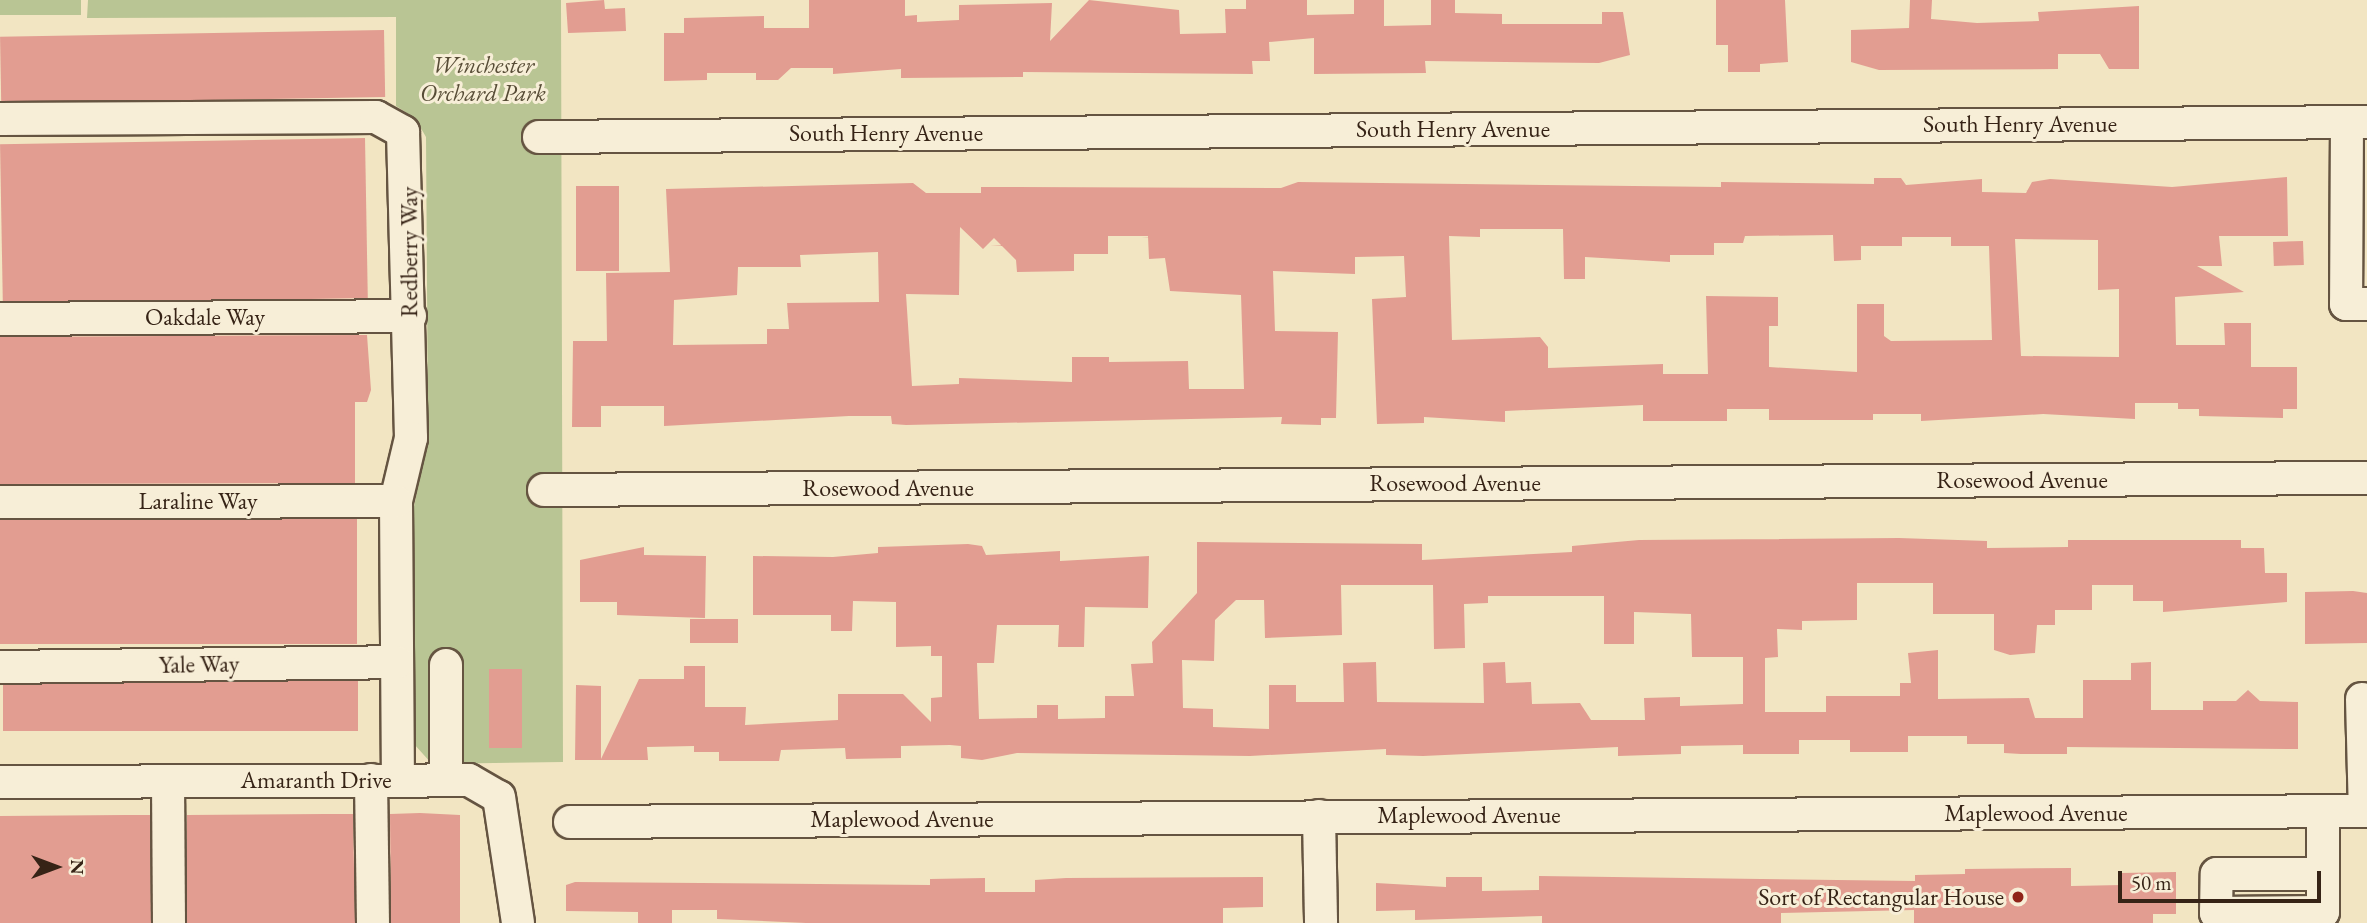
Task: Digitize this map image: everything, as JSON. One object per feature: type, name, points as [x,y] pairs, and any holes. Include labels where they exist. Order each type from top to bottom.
[{"type":"street","name":"Redberry Way","points":[[0,120],[389,120],[403,132],[408,151],[411,438],[396,501],[397,662],[373,923]]},
{"type":"street","name":"South Henry Avenue","points":[[539,137],[2357,122]]},
{"type":"street","points":[[2357,122],[2346,304],[2367,304]]},
{"type":"street","name":"Oakdale Way","points":[[0,319],[410,316]]},
{"type":"street","name":"Rosewood Avenue","points":[[544,490],[2367,478]]},
{"type":"street","name":"Laraline Way","points":[[0,502],[396,501]]},
{"type":"street","name":"Yale Way","points":[[0,667],[397,662]]},
{"type":"street","points":[[446,665],[446,780]]},
{"type":"street","points":[[2362,699],[2366,811]]},
{"type":"street","name":"Amaranth Drive","points":[[0,782],[446,780],[486,785],[499,797],[518,923]]},
{"type":"street","points":[[168,781],[169,923]]},
{"type":"street","name":"Maplewood Avenue","points":[[570,822],[2366,811]]},
{"type":"street","points":[[2323,812],[2323,874],[2323,917],[2216,918],[2217,874],[2323,874]]},
{"type":"street","points":[[1319,816],[1321,923]]},
{"type":"green space","points":[[0,0],[81,0],[81,15],[0,15]]},
{"type":"green space","name":"Winchester Orchard Park","points":[[88,0],[561,0],[563,762],[432,764],[414,744],[413,512],[428,435],[426,137],[415,118],[396,106],[396,17],[87,18]]},
{"type":"building","points":[[604,0],[605,9],[625,8],[626,31],[568,33],[566,3]]},
{"type":"building","points":[[809,0],[905,0],[905,16],[917,15],[917,22],[959,20],[959,5],[1052,3],[1050,41],[1089,0],[1179,10],[1180,34],[1226,33],[1225,9],[1246,9],[1246,0],[1307,0],[1307,15],[1354,14],[1354,0],[1384,0],[1384,26],[1431,25],[1431,0],[1455,0],[1455,13],[1502,14],[1502,24],[1602,24],[1602,12],[1623,12],[1630,55],[1599,63],[1425,61],[1426,73],[1314,74],[1314,38],[1269,42],[1270,61],[1252,61],[1253,74],[1023,72],[1023,77],[901,78],[901,69],[833,74],[833,68],[791,68],[778,80],[756,80],[756,73],[707,73],[707,80],[664,81],[664,33],[684,33],[684,18],[764,16],[764,28],[809,28]]},
{"type":"building","points":[[1716,0],[1785,0],[1788,62],[1760,64],[1760,72],[1728,72],[1728,45],[1716,45]]},
{"type":"building","points":[[1910,0],[1932,0],[1931,19],[1977,23],[2039,21],[2038,12],[2139,6],[2139,69],[2109,69],[2100,54],[2058,54],[2058,69],[1879,70],[1851,62],[1851,30],[1909,28]]},
{"type":"building","points":[[384,30],[385,97],[1,104],[0,37]]},
{"type":"building","points":[[365,138],[368,298],[3,304],[0,144]]},
{"type":"building","points":[[2287,177],[2288,236],[2219,236],[2222,266],[2197,266],[2244,292],[2175,297],[2176,345],[2225,345],[2224,323],[2251,323],[2251,367],[2297,367],[2297,409],[2283,409],[2283,418],[2199,416],[2199,409],[2178,409],[2178,403],[2135,403],[2135,419],[2043,414],[1921,421],[1921,414],[1873,414],[1873,420],[1769,420],[1769,409],[1727,409],[1727,421],[1643,421],[1643,405],[1505,411],[1505,422],[1424,417],[1424,423],[1377,424],[1372,299],[1406,297],[1404,256],[1355,257],[1355,274],[1273,271],[1275,331],[1338,332],[1336,418],[1321,418],[1321,425],[1281,424],[1282,417],[906,425],[892,424],[891,416],[849,416],[664,426],[664,406],[601,406],[601,427],[572,427],[573,341],[607,341],[606,273],[670,272],[666,189],[913,183],[926,193],[981,193],[981,187],[1281,188],[1298,182],[1721,187],[1721,182],[1874,184],[1874,178],[1901,178],[1906,185],[1982,179],[1982,192],[2026,193],[2032,182],[2050,179],[2172,187]],"holes":[[[960,227],[983,249],[994,238],[1016,260],[1017,272],[1074,271],[1074,254],[1108,254],[1108,236],[1148,236],[1149,259],[1165,258],[1170,291],[1241,295],[1244,389],[1189,389],[1188,361],[1109,362],[1109,357],[1072,357],[1072,382],[959,378],[959,384],[912,386],[906,294],[959,295]],[[1480,229],[1563,229],[1564,279],[1585,279],[1585,257],[1670,262],[1670,255],[1714,255],[1714,243],[1743,243],[1745,236],[1833,235],[1834,261],[1861,260],[1861,246],[1902,246],[1902,237],[1951,237],[1951,246],[1989,246],[1992,340],[1891,341],[1884,336],[1884,304],[1857,304],[1857,372],[1769,367],[1769,326],[1778,326],[1778,297],[1706,296],[1708,374],[1663,374],[1663,364],[1548,368],[1548,347],[1540,337],[1452,340],[1449,236],[1480,237]],[[2015,239],[2098,240],[2098,290],[2119,289],[2119,357],[2021,356]],[[878,252],[879,302],[787,303],[789,329],[767,329],[767,344],[673,345],[674,300],[737,295],[738,267],[801,267],[800,255]]]},
{"type":"building","points":[[576,186],[619,186],[619,271],[576,271]]},
{"type":"building","points":[[2303,241],[2304,265],[2274,266],[2273,242]]},
{"type":"building","points":[[367,335],[371,390],[367,402],[355,402],[355,483],[0,484],[0,337]]},
{"type":"building","points":[[0,519],[357,519],[357,644],[0,644]]},
{"type":"building","points":[[1899,538],[1987,541],[1987,548],[2068,547],[2068,540],[2241,540],[2241,548],[2264,548],[2265,573],[2287,573],[2287,602],[2163,612],[2163,601],[2133,601],[2133,585],[2092,585],[2092,610],[2055,610],[2055,625],[2037,625],[2035,653],[2010,655],[1994,650],[1994,614],[1933,614],[1933,583],[1857,583],[1857,620],[1802,621],[1802,630],[1777,629],[1778,657],[1765,658],[1765,712],[1826,712],[1826,696],[1900,696],[1900,683],[1911,683],[1908,653],[1938,650],[1938,699],[2029,698],[2035,718],[2083,718],[2083,680],[2131,680],[2131,663],[2151,662],[2151,710],[2203,710],[2203,701],[2236,701],[2248,690],[2260,701],[2298,702],[2298,749],[2067,747],[2067,754],[2021,754],[2004,753],[2004,744],[1967,744],[1967,736],[1908,736],[1908,752],[1850,752],[1850,740],[1799,740],[1799,754],[1743,754],[1743,745],[1681,746],[1681,754],[1618,756],[1618,747],[1423,756],[1386,755],[1386,749],[1250,756],[1017,753],[982,760],[961,758],[961,746],[950,745],[901,746],[901,758],[846,759],[845,748],[781,750],[779,761],[719,761],[719,752],[694,752],[694,746],[647,747],[648,760],[575,760],[576,685],[601,686],[601,759],[639,679],[684,679],[684,666],[705,666],[705,707],[746,707],[745,725],[838,720],[838,694],[903,694],[931,722],[931,698],[942,697],[942,656],[931,656],[931,646],[896,647],[896,602],[853,601],[852,631],[831,631],[831,615],[753,615],[753,556],[833,557],[878,553],[878,547],[968,544],[982,546],[986,555],[1060,551],[1060,561],[1149,556],[1148,608],[1085,607],[1084,647],[1058,647],[1059,625],[997,625],[994,663],[977,663],[979,719],[1037,718],[1037,705],[1058,705],[1058,719],[1105,718],[1105,696],[1134,696],[1131,664],[1153,663],[1152,642],[1197,593],[1197,542],[1422,544],[1422,560],[1572,552],[1572,546],[1639,540]],"holes":[[[1341,585],[1433,585],[1434,649],[1465,648],[1464,604],[1488,603],[1488,596],[1604,596],[1604,644],[1634,644],[1634,612],[1691,614],[1692,657],[1743,657],[1743,704],[1680,706],[1680,697],[1644,698],[1645,720],[1591,720],[1580,703],[1532,704],[1531,682],[1506,683],[1505,662],[1483,663],[1484,703],[1377,702],[1376,662],[1343,663],[1344,702],[1296,702],[1296,685],[1269,685],[1269,729],[1213,727],[1213,709],[1183,708],[1182,660],[1214,661],[1215,620],[1236,600],[1264,600],[1265,638],[1342,635]]]},
{"type":"building","points":[[644,547],[644,555],[706,556],[705,618],[617,615],[617,602],[580,602],[580,560]]},
{"type":"building","points":[[2305,592],[2367,593],[2367,643],[2305,644]]},
{"type":"building","points":[[690,619],[738,619],[738,643],[690,643]]},
{"type":"building","points":[[489,669],[522,669],[522,748],[489,748]]},
{"type":"building","points":[[3,681],[358,681],[358,731],[3,731]]},
{"type":"building","points":[[353,814],[355,923],[187,923],[187,815]]},
{"type":"building","points":[[390,814],[460,815],[460,923],[391,923]]},
{"type":"building","points":[[150,815],[151,923],[0,923],[0,816]]},
{"type":"building","points":[[2071,868],[2071,886],[2122,885],[2121,873],[2176,872],[2176,914],[2153,914],[2153,923],[1914,923],[1914,910],[1781,913],[1781,923],[1542,923],[1542,916],[1415,920],[1415,910],[1376,911],[1376,883],[1446,887],[1446,877],[1482,877],[1482,891],[1539,890],[1539,876],[1915,881],[1915,875],[1965,874],[1965,869]]},
{"type":"building","points":[[1263,877],[1263,907],[1223,908],[1223,923],[806,923],[717,919],[717,910],[672,910],[672,923],[638,923],[638,912],[566,911],[566,885],[575,882],[930,885],[930,879],[985,878],[985,892],[1035,892],[1035,880]]},
{"type":"place","name":"Sort of Rectangular House","points":[[2018,897]]}]
